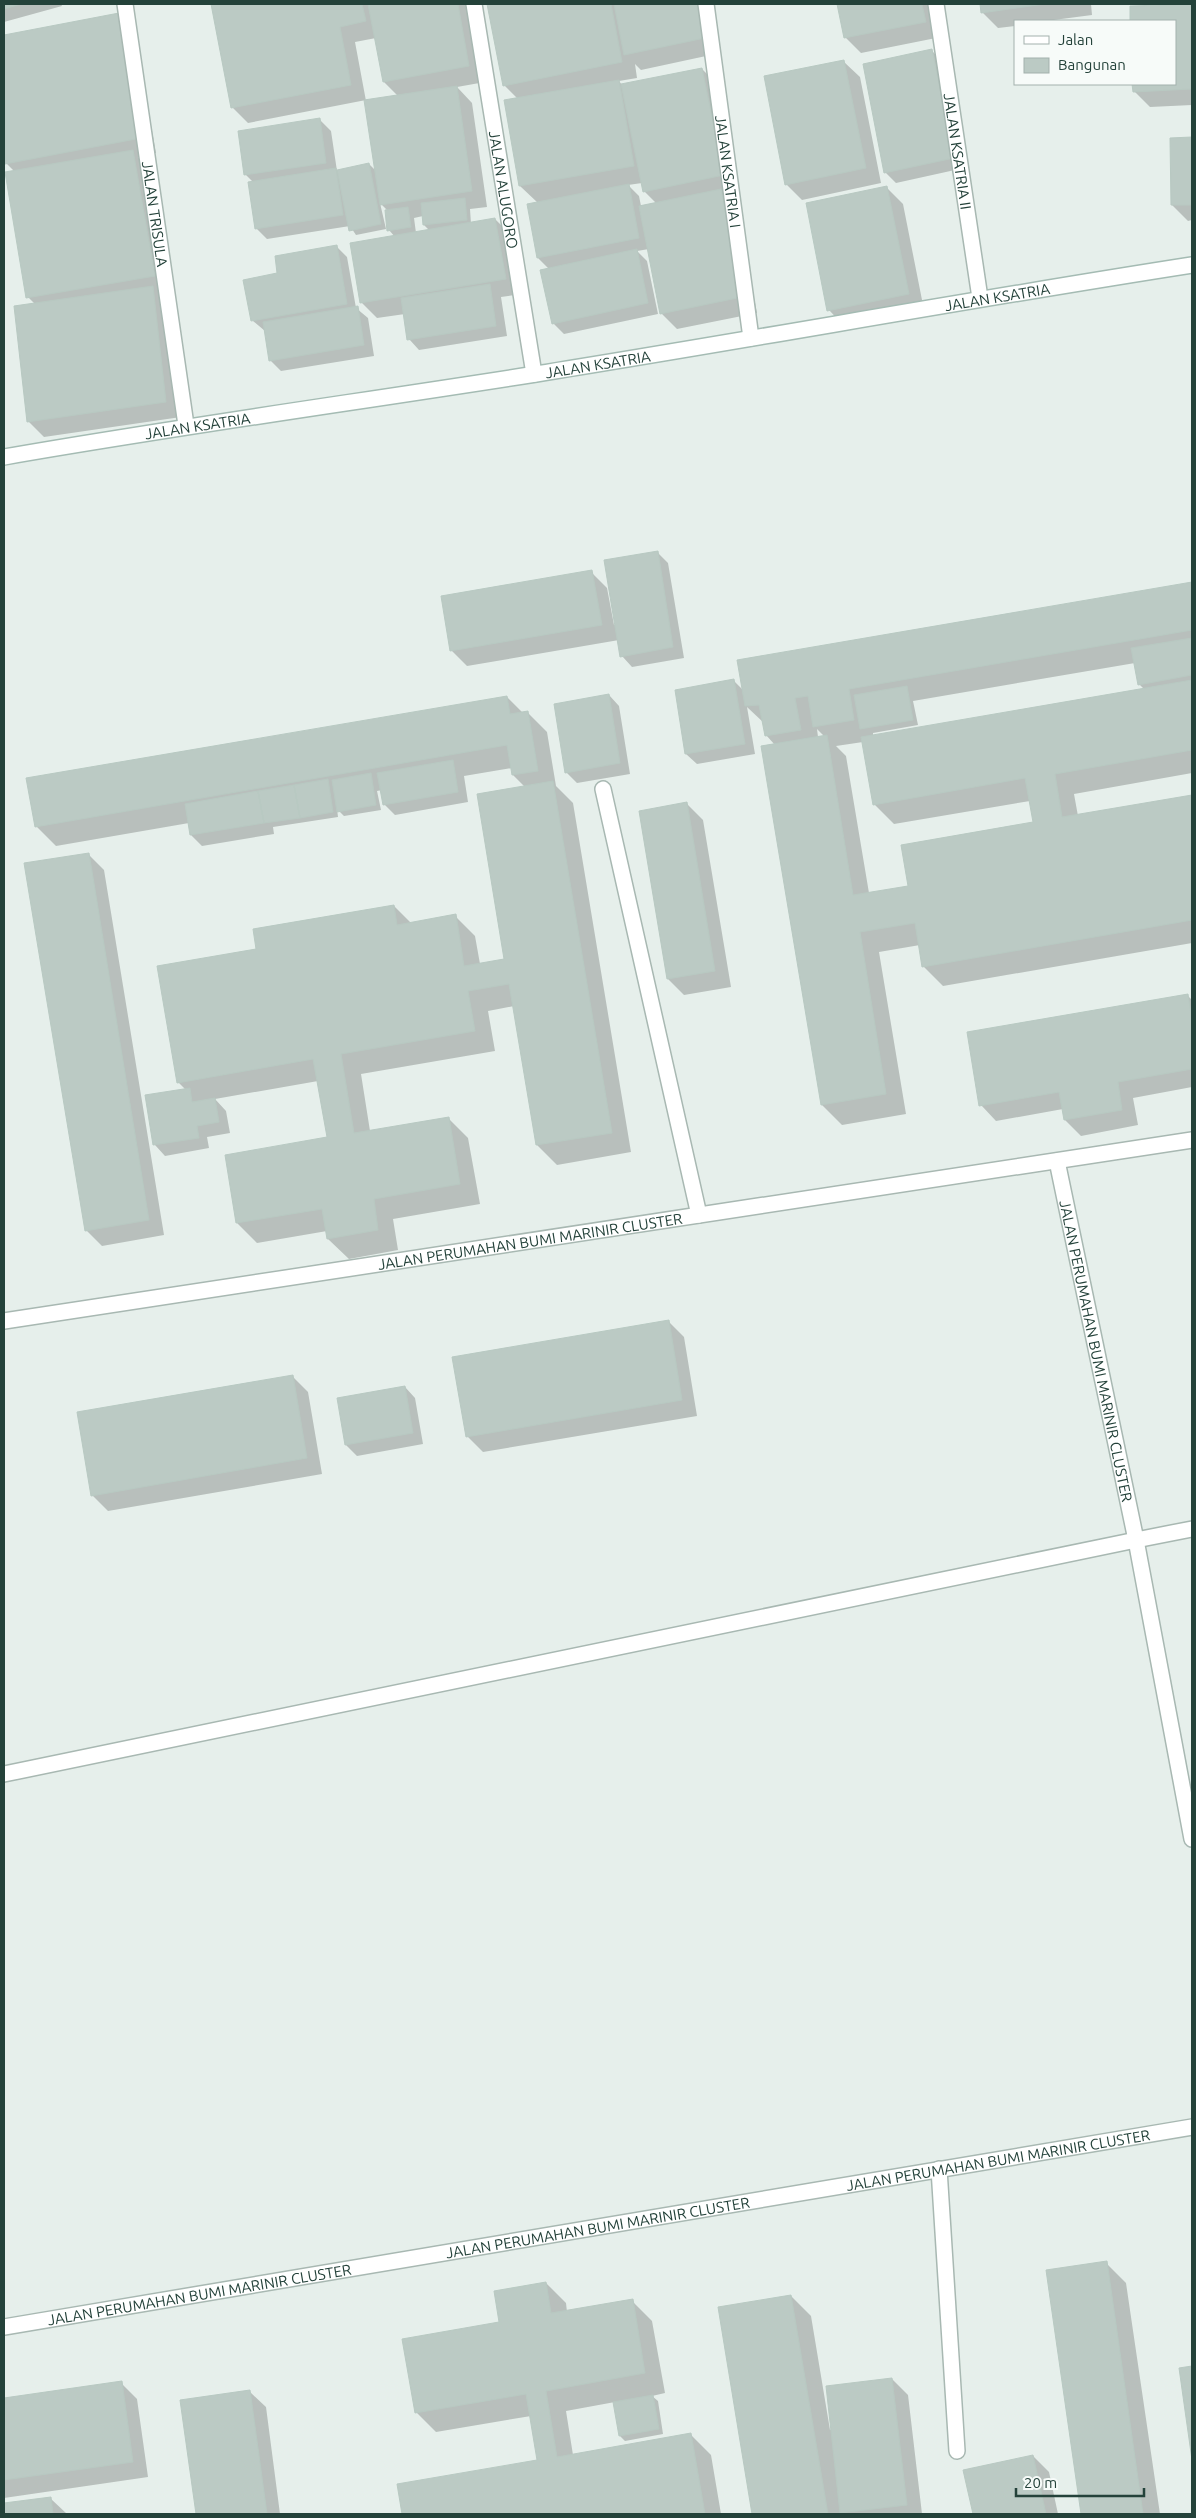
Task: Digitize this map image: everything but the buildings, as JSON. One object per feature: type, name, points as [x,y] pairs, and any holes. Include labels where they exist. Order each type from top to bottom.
[{"type":"street","name":"JALAN TRISULA","points":[[125,4],[186,426]]},
{"type":"street","name":"JALAN ALUGORO","points":[[474,4],[534,374]]},
{"type":"street","name":"JALAN KSATRIA I","points":[[706,4],[751,338]]},
{"type":"street","name":"JALAN KSATRIA II","points":[[936,4],[980,298]]},
{"type":"street","name":"JALAN KSATRIA","points":[[4,457],[186,426],[534,374],[980,298],[1192,265]]},
{"type":"street","points":[[603,789],[699,1215]]},
{"type":"street","name":"JALAN PERUMAHAN BUMI MARINIR CLUSTER","points":[[4,1320],[1192,1140]]},
{"type":"street","name":"JALAN PERUMAHAN BUMI MARINIR CLUSTER","points":[[1057,1161],[1136,1540],[1192,1838]]},
{"type":"street","points":[[4,1774],[1192,1529]]},
{"type":"street","name":"JALAN PERUMAHAN BUMI MARINIR CLUSTER","points":[[4,2327],[1192,2127]]},
{"type":"street","points":[[939,2170],[957,2451]]}]
